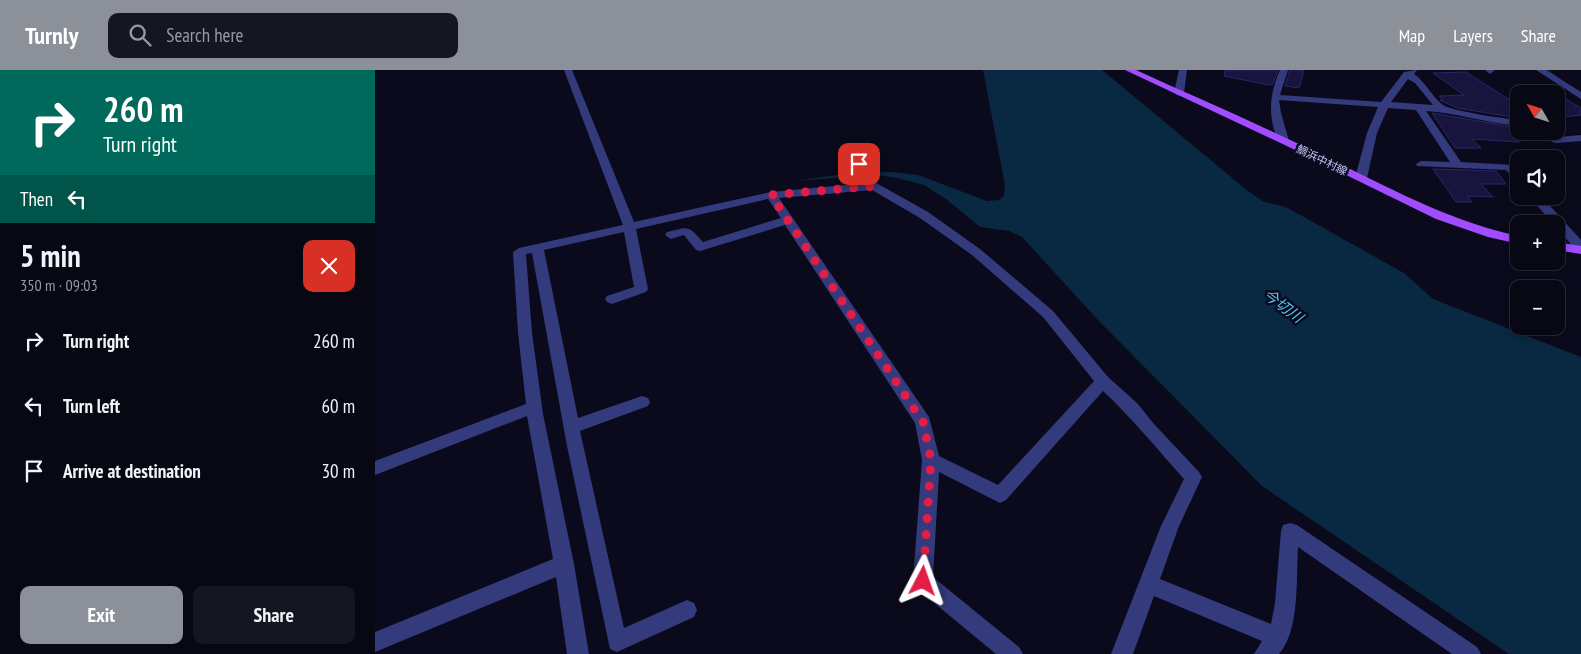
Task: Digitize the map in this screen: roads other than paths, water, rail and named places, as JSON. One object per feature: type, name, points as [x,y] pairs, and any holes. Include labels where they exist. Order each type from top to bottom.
[{"type":"main road","name":"鯛浜中村線","points":[[1129,70],[1284,141],[1409,203],[1457,223],[1510,238]]},
{"type":"main road","points":[[1565,247],[1581,249]]},
{"type":"street","points":[[567,70],[629,226],[641,289],[612,299]]},
{"type":"street","points":[[1179,93],[1183,70]]},
{"type":"street","points":[[1284,70],[1275,89],[1273,106],[1284,141]]},
{"type":"street","points":[[1541,70],[1581,96]]},
{"type":"street","points":[[1361,178],[1367,149],[1384,106],[1395,88],[1410,72],[1441,109]]},
{"type":"street","points":[[1275,97],[1420,109],[1441,109],[1510,122]]},
{"type":"street","points":[[1420,109],[1458,165]]},
{"type":"street","points":[[1565,139],[1581,138]]},
{"type":"street","points":[[859,164],[875,186],[924,215],[977,252],[1048,314],[1103,380],[1193,477],[1170,526],[1122,654]]},
{"type":"street","points":[[1421,164],[1510,168]]},
{"type":"street","points":[[578,654],[564,564],[534,407],[523,316],[519,252],[771,195],[875,186]]},
{"type":"street","points":[[771,195],[923,422],[931,460],[923,581],[1012,654]]},
{"type":"street","points":[[1543,205],[1581,249]]},
{"type":"street","points":[[671,235],[687,231],[700,247],[787,220]]},
{"type":"street","points":[[537,248],[617,642],[687,610]]},
{"type":"street","points":[[931,460],[1000,495],[1103,380]]},
{"type":"street","points":[[572,427],[642,402]]},
{"type":"street","points":[[375,468],[534,407]]},
{"type":"street","points":[[1265,654],[1279,638],[1285,603],[1290,531],[1470,654]]},
{"type":"street","points":[[375,642],[564,564]]},
{"type":"street","points":[[1148,584],[1279,638]]},
{"type":"water","name":"今切川","points":[[983,70],[1102,70],[1248,191],[1264,202],[1286,207],[1404,273],[1433,299],[1510,329],[1510,335],[1525,335],[1581,357],[1581,654],[1509,654],[1262,486],[1097,319],[1022,237],[1009,231],[980,227],[946,199],[924,185],[898,178],[876,175],[793,181],[852,173],[891,172],[918,175],[987,201],[999,200],[1004,196],[1005,185]]},
{"type":"waterway","points":[[1546,70],[1555,77]]}]
